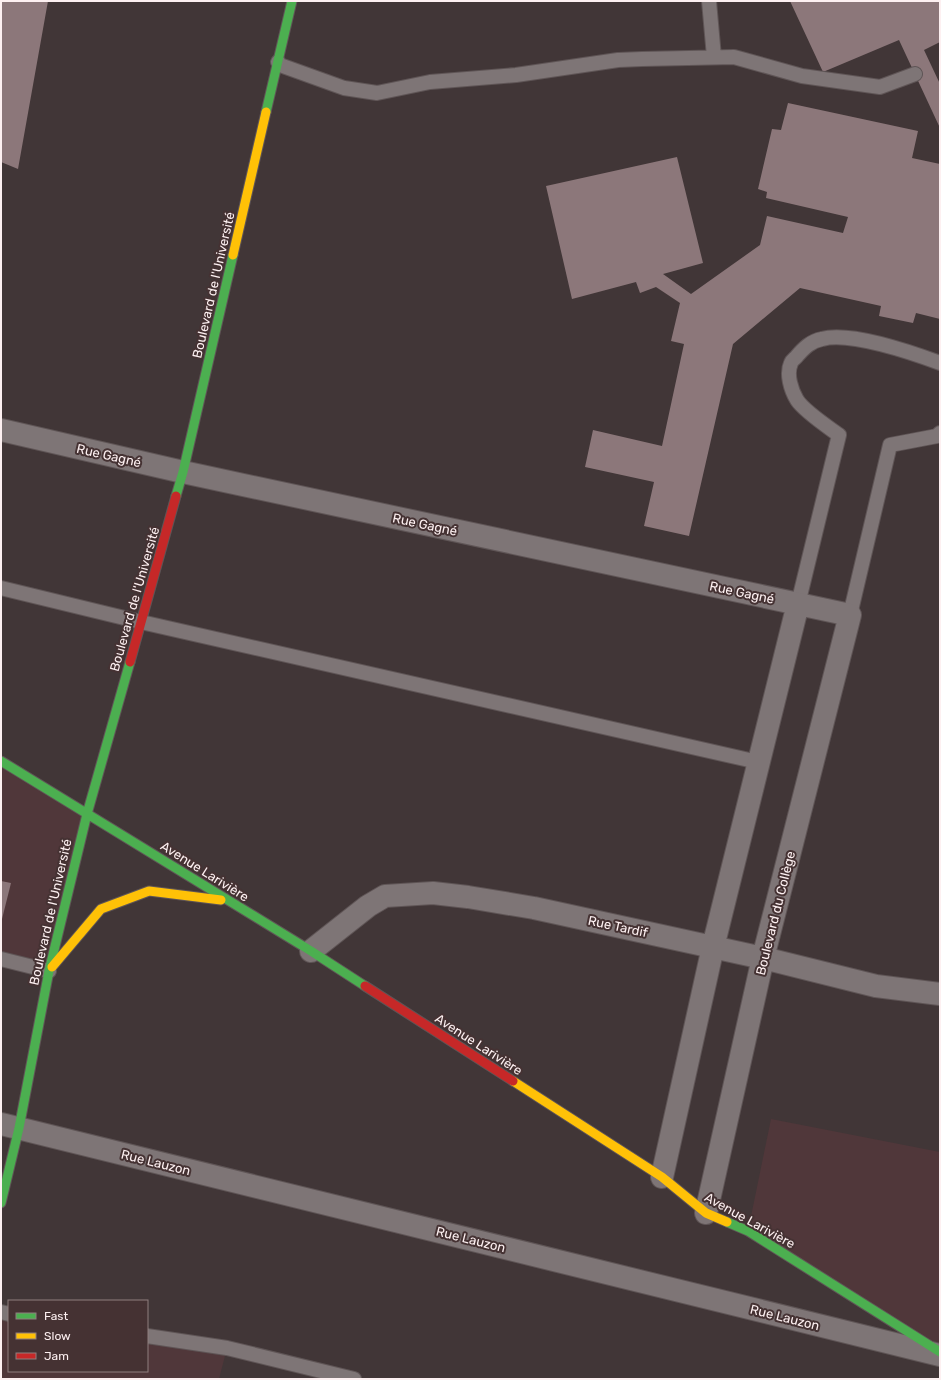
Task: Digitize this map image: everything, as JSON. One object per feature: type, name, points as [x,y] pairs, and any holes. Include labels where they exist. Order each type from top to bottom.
[{"type":"street","name":"Boulevard de l'Université","points":[[1,1203],[10,1126],[87,814],[183,472],[292,1]]},
{"type":"street","name":"Rue Gagné","points":[[1,430],[183,472],[850,615]]},
{"type":"street","points":[[662,1177],[713,947],[798,604]]},
{"type":"street","name":"Boulevard du Collège","points":[[706,1213],[764,958],[850,615]]},
{"type":"street","name":"Avenue Larivière","points":[[1,761],[311,951],[662,1177],[706,1213],[748,1231],[940,1353]]},
{"type":"street","points":[[49,971],[101,909],[149,890],[229,901]]},
{"type":"street","name":"Rue Tardif","points":[[311,951],[368,906],[385,896],[433,893],[534,908],[764,958],[876,986],[940,994]]},
{"type":"street","name":"Rue Lauzon","points":[[10,1126],[940,1353]]},
{"type":"lane","points":[[709,1],[714,57]]},
{"type":"lane","points":[[278,62],[280,65],[344,88],[377,93],[430,82],[516,75],[618,60],[734,57],[802,76],[880,87],[915,74]]},
{"type":"lane","points":[[798,604],[839,435],[818,420],[797,401],[789,379],[791,363],[806,346],[822,339],[838,338],[859,340],[899,349],[940,363]]},
{"type":"lane","points":[[850,615],[890,446],[937,436],[940,433]]},
{"type":"lane","points":[[1,588],[141,622],[758,762]]},
{"type":"lane","points":[[1,959],[49,971]]},
{"type":"lane","points":[[148,1336],[227,1348],[354,1379]]},
{"type":"shaded area","points":[[1,761],[87,814],[49,971],[1,959]]},
{"type":"shaded area","points":[[771,1119],[940,1152],[940,1352],[748,1231]]},
{"type":"shaded area","points":[[1,1312],[8,1314],[8,1372],[148,1372],[148,1336],[227,1348],[219,1379],[1,1379]]},
{"type":"building","points":[[1,1],[48,1],[18,169],[1,162]]},
{"type":"building","points":[[790,1],[940,1],[940,42],[924,50],[940,84],[940,128],[899,40],[823,72]]},
{"type":"building","points":[[788,103],[918,131],[912,158],[940,164],[940,319],[916,313],[913,323],[879,316],[881,306],[800,288],[733,344],[689,536],[644,526],[654,482],[585,467],[593,430],[662,446],[684,344],[671,341],[680,303],[656,287],[640,293],[636,282],[572,299],[546,186],[677,157],[703,263],[663,274],[691,294],[760,245],[767,216],[843,233],[848,217],[766,198],[767,192],[758,189],[772,129],[781,130]]},
{"type":"building","points":[[1,881],[11,883],[2,919],[1,919]]},
{"type":"traffic: fast","points":[[266,112],[292,1]]},
{"type":"traffic: fast","points":[[176,496],[183,472],[233,255]]},
{"type":"traffic: fast","points":[[1,1203],[19,1128],[49,971],[87,814],[130,662]]},
{"type":"traffic: fast","points":[[1,761],[311,951],[365,986]]},
{"type":"traffic: fast","points":[[727,1222],[748,1231],[940,1352]]},
{"type":"traffic: slow","points":[[233,255],[266,112]]},
{"type":"traffic: slow","points":[[52,967],[101,909],[149,891],[221,900]]},
{"type":"traffic: slow","points":[[513,1081],[662,1177],[706,1213],[727,1222]]},
{"type":"traffic: jam","points":[[130,662],[176,496]]},
{"type":"traffic: jam","points":[[365,986],[513,1081]]}]
